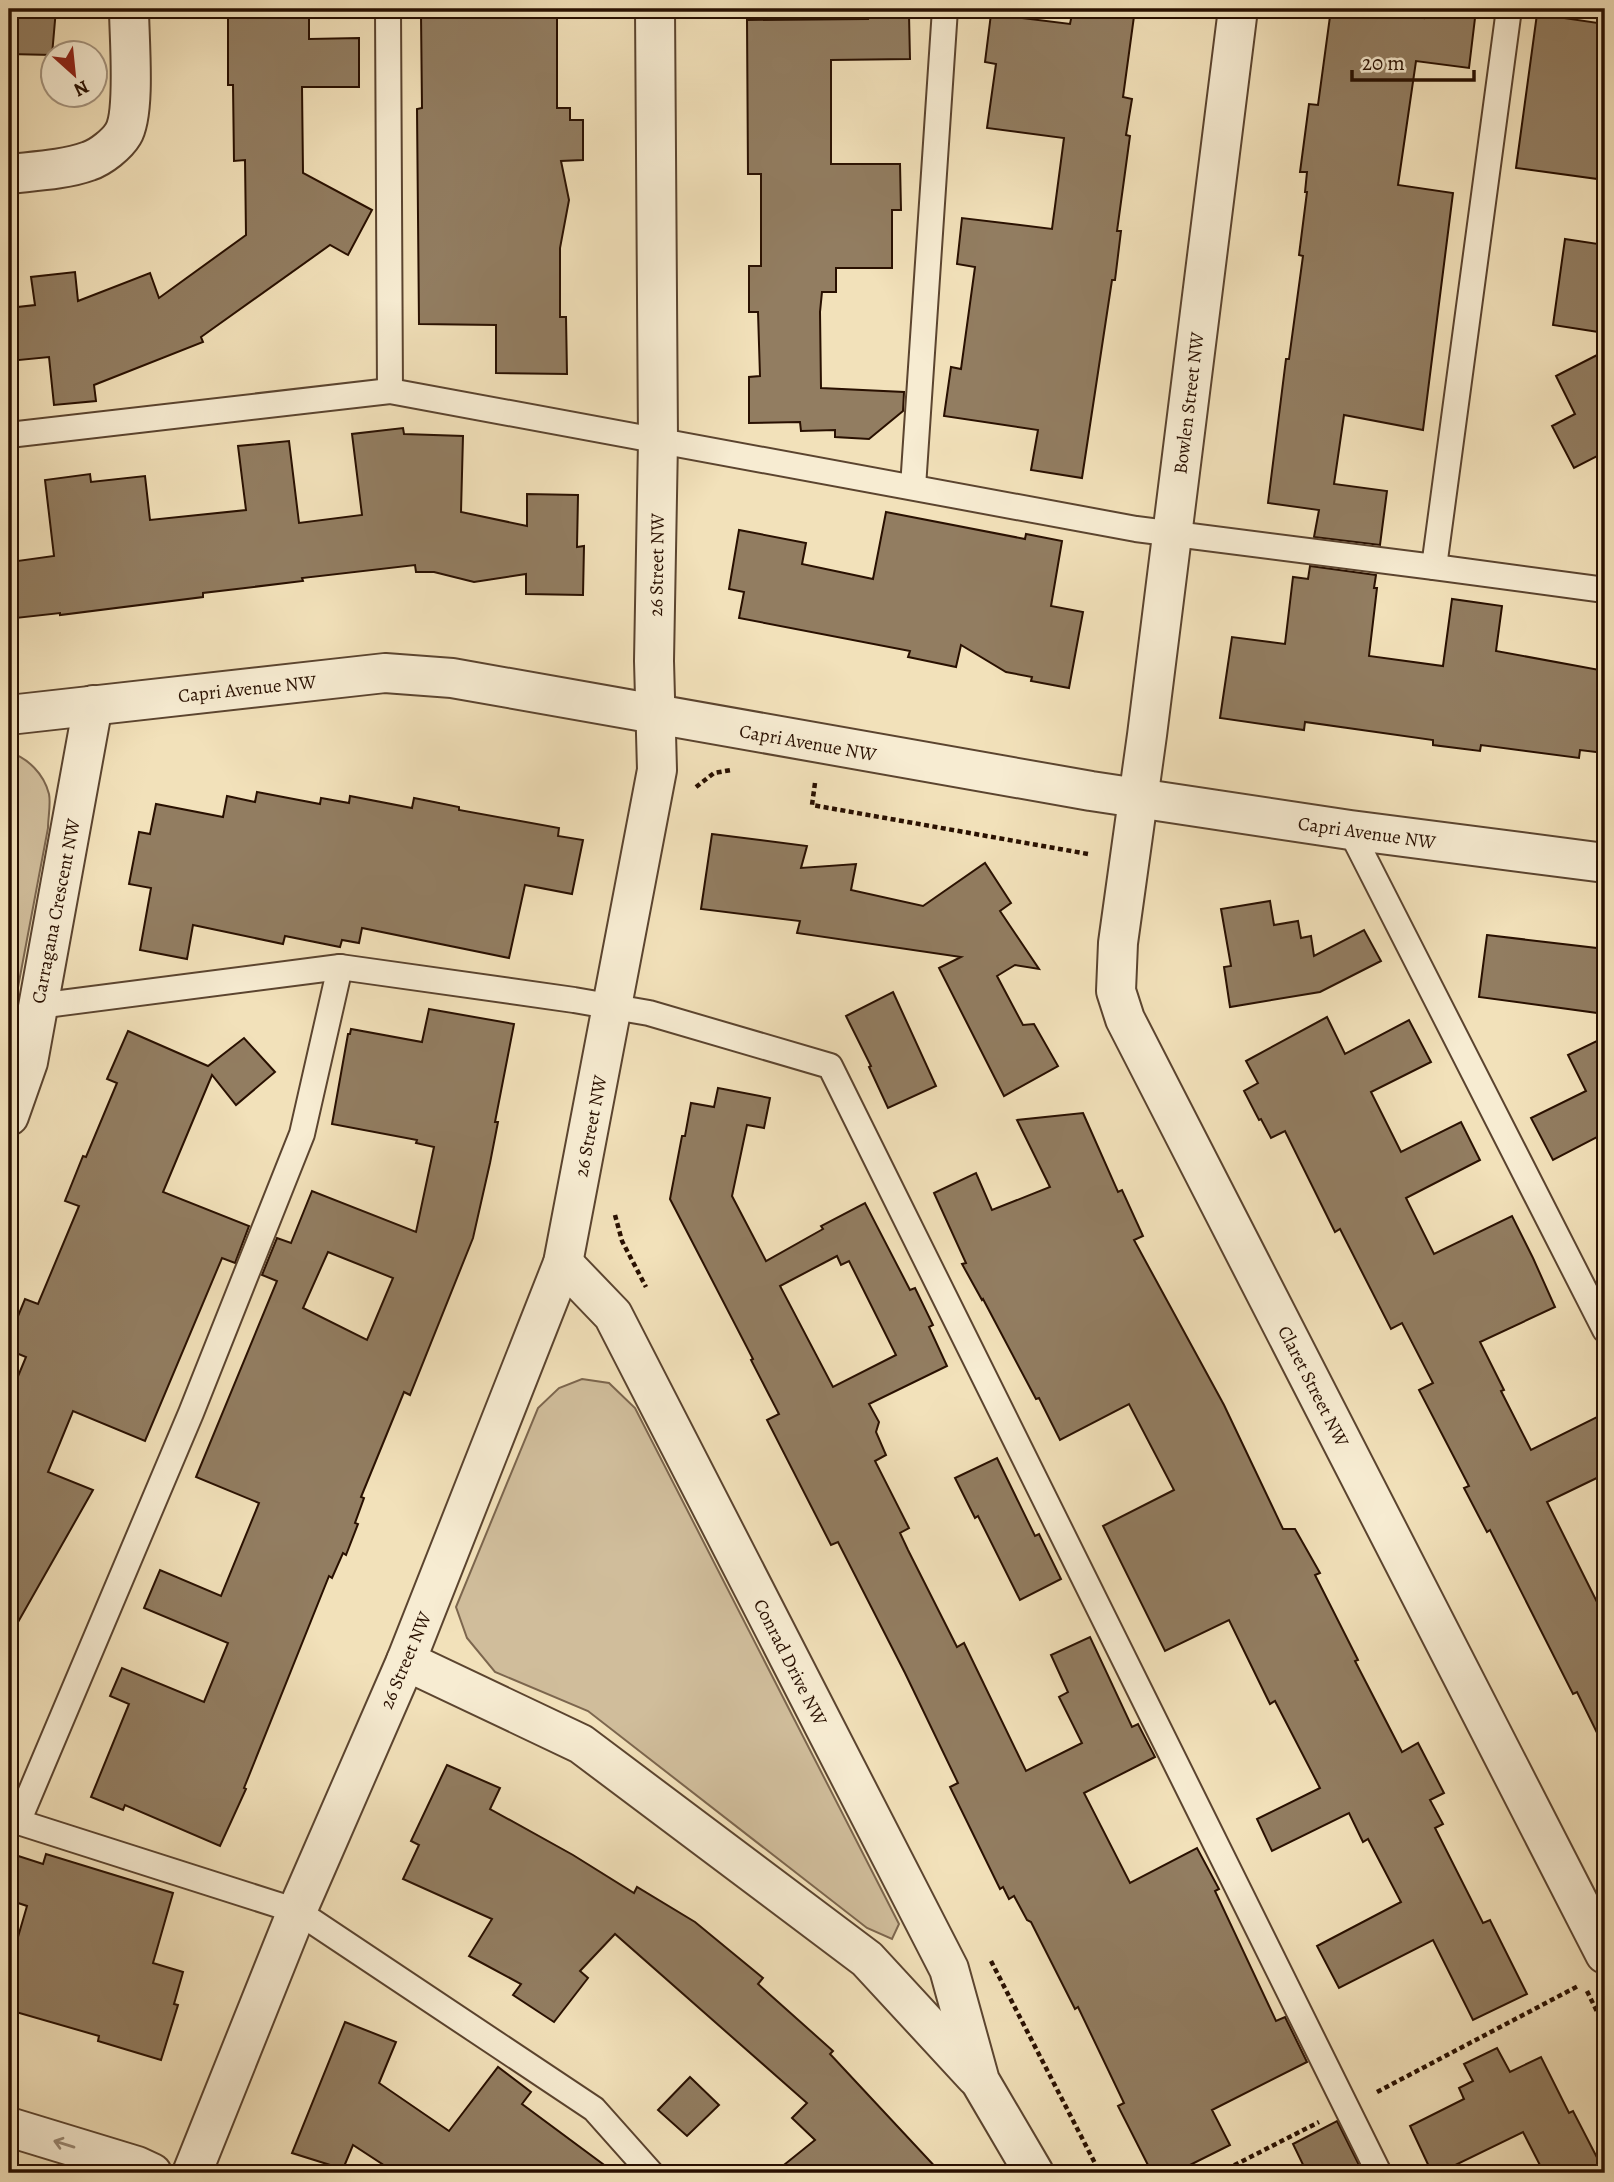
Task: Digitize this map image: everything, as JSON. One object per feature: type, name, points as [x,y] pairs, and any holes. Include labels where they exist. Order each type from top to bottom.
[{"type":"street","points":[[9,174],[65,168],[93,160],[124,133],[130,103],[129,9]]},
{"type":"street","name":"26 Street NW","points":[[192,2173],[297,1910],[406,1661],[563,1263],[657,770],[653,662],[658,441],[654,9]]},
{"type":"street","name":"Bowlen Street NW","points":[[1137,796],[1147,735],[1238,9]]},
{"type":"street","name":"Capri Avenue NW","points":[[9,715],[385,673],[452,678],[1091,791],[1350,830],[1605,863]]},
{"type":"street","name":"Carragana Crescent NW","points":[[9,1116],[28,1062],[93,705]]},
{"type":"street","name":"Claret Street NW","points":[[1137,796],[1115,970],[1116,991],[1125,1019],[1594,1969]]},
{"type":"street","name":"Conrad Drive NW","points":[[563,1263],[612,1315],[937,1945],[949,1969],[980,2081]]},
{"type":"street","name":"Conrad Drive NW","points":[[406,1661],[581,1744],[867,1959],[980,2081],[1034,2173]]},
{"type":"street","points":[[9,2127],[138,2166],[152,2173]]},
{"type":"lane","points":[[388,9],[390,391]]},
{"type":"lane","points":[[913,487],[945,9]]},
{"type":"lane","points":[[1434,567],[1509,9]]},
{"type":"lane","points":[[9,435],[390,391],[1136,529],[1605,590]]},
{"type":"lane","points":[[1350,830],[1605,1330]]},
{"type":"lane","points":[[38,1006],[340,967],[649,1013],[830,1066],[1379,2173]]},
{"type":"lane","points":[[340,967],[302,1134],[191,1413],[13,1820],[297,1910],[594,2109],[651,2173]]},
{"type":"path","points":[[1219,2173],[1345,2108],[1594,1969]]},
{"type":"shaded area","points":[[9,752],[23,758],[39,774],[47,787],[50,802],[48,828],[9,1035]]},
{"type":"shaded area","points":[[582,1379],[609,1383],[635,1408],[899,1924],[892,1939],[867,1928],[588,1711],[495,1672],[467,1638],[456,1607],[538,1408],[559,1388]]},
{"type":"building","points":[[9,9],[56,9],[53,38],[38,38],[38,55],[9,54]]},
{"type":"building","points":[[228,9],[309,9],[309,39],[359,38],[359,87],[302,87],[303,173],[372,210],[348,255],[330,245],[201,337],[203,342],[94,385],[96,401],[54,405],[49,357],[9,361],[9,308],[35,305],[31,277],[75,272],[78,301],[150,273],[159,298],[246,235],[245,160],[234,161],[233,85],[228,85]]},
{"type":"building","points":[[494,9],[557,9],[557,108],[570,108],[570,120],[583,120],[583,160],[561,161],[569,200],[560,248],[560,317],[566,317],[567,374],[496,373],[496,325],[419,324],[417,109],[422,108],[421,15],[494,16]]},
{"type":"building","points":[[1073,9],[1135,9],[1123,97],[1132,99],[1126,135],[1130,136],[1117,231],[1121,231],[1082,478],[1031,470],[1038,430],[944,416],[951,367],[961,369],[975,267],[957,264],[962,218],[1052,229],[1064,138],[987,128],[996,64],[985,62],[991,14],[1070,24]]},
{"type":"building","points":[[1331,9],[1368,9],[1424,18],[1425,11],[1475,18],[1469,68],[1416,61],[1398,185],[1453,193],[1423,430],[1344,415],[1334,484],[1387,491],[1380,545],[1314,537],[1319,510],[1268,503],[1286,359],[1289,359],[1303,256],[1299,255],[1307,172],[1300,172],[1309,104],[1318,105]]},
{"type":"building","points":[[1537,14],[1605,24],[1605,180],[1516,168]]},
{"type":"building","points":[[909,15],[910,59],[831,60],[831,164],[900,164],[901,210],[892,210],[892,268],[836,268],[836,292],[822,292],[820,312],[821,388],[904,392],[903,411],[869,439],[835,437],[835,430],[801,431],[800,422],[749,423],[749,377],[760,376],[758,312],[749,312],[749,266],[761,266],[761,174],[748,174],[747,20],[868,19],[868,16]]},
{"type":"building","points":[[1565,239],[1605,245],[1605,333],[1553,325]]},
{"type":"building","points":[[1605,351],[1605,473],[1597,456],[1574,468],[1552,426],[1575,414],[1556,376]]},
{"type":"building","points":[[403,428],[404,434],[463,436],[461,512],[527,526],[527,494],[578,495],[577,547],[584,546],[583,595],[526,594],[526,574],[474,582],[434,572],[416,572],[415,565],[302,578],[303,581],[203,593],[203,597],[16,618],[10,562],[54,556],[45,480],[90,474],[91,482],[145,476],[150,520],[246,510],[238,446],[289,441],[299,523],[362,515],[352,434]]},
{"type":"building","points":[[886,512],[1025,539],[1026,534],[1062,541],[1051,606],[1083,612],[1069,688],[1031,681],[1032,677],[1006,672],[961,645],[956,667],[908,657],[910,651],[739,618],[744,592],[729,589],[739,530],[806,543],[802,564],[873,579]]},
{"type":"building","points":[[1310,566],[1376,575],[1374,588],[1377,588],[1369,656],[1443,666],[1452,599],[1502,606],[1496,651],[1605,671],[1605,753],[1580,750],[1579,758],[1481,745],[1480,751],[1433,745],[1433,740],[1305,722],[1304,730],[1220,718],[1232,637],[1285,644],[1293,577],[1308,579]]},
{"type":"building","points":[[257,792],[320,804],[321,798],[349,803],[350,796],[412,808],[414,798],[459,807],[459,810],[559,828],[558,836],[583,840],[572,894],[525,885],[509,958],[362,928],[359,943],[342,940],[340,947],[285,936],[283,944],[193,925],[187,959],[140,950],[151,888],[129,884],[139,832],[150,834],[156,804],[223,817],[227,796],[255,802]]},
{"type":"building","points":[[712,834],[807,846],[801,868],[856,864],[851,890],[923,906],[985,863],[1011,903],[1000,911],[1039,969],[1015,965],[997,976],[1023,1025],[1034,1024],[1058,1066],[1004,1096],[939,968],[961,957],[797,933],[800,921],[701,909]]},
{"type":"building","points":[[1270,901],[1274,925],[1298,921],[1301,938],[1311,936],[1314,956],[1364,930],[1381,961],[1320,992],[1230,1007],[1224,967],[1231,966],[1221,909]]},
{"type":"building","points":[[1487,935],[1605,949],[1605,1014],[1479,997]]},
{"type":"building","points":[[893,992],[936,1086],[888,1108],[846,1016]]},
{"type":"building","points":[[429,1009],[514,1024],[495,1122],[498,1122],[473,1238],[410,1395],[404,1392],[361,1497],[364,1498],[355,1523],[358,1524],[346,1555],[343,1553],[332,1578],[329,1576],[244,1788],[246,1789],[220,1846],[125,1805],[123,1810],[91,1797],[129,1704],[110,1696],[122,1668],[204,1702],[228,1643],[144,1608],[160,1570],[221,1596],[259,1503],[196,1477],[277,1281],[262,1275],[277,1238],[291,1243],[312,1191],[416,1232],[434,1147],[416,1143],[417,1140],[332,1124],[351,1029],[422,1042]],"holes":[[[328,1252],[393,1278],[367,1340],[303,1308]]]},
{"type":"building","points":[[1327,1017],[1345,1054],[1409,1020],[1431,1062],[1371,1092],[1401,1152],[1461,1122],[1480,1160],[1406,1198],[1434,1254],[1512,1216],[1533,1258],[1555,1307],[1480,1342],[1531,1450],[1605,1413],[1605,1474],[1547,1502],[1605,1618],[1605,1749],[1577,1692],[1573,1694],[1490,1530],[1487,1532],[1464,1488],[1469,1486],[1419,1390],[1433,1383],[1402,1323],[1391,1329],[1340,1229],[1335,1232],[1285,1131],[1271,1138],[1244,1091],[1258,1083],[1246,1061]]},
{"type":"building","points":[[128,1031],[208,1066],[244,1038],[275,1072],[236,1105],[212,1075],[163,1192],[249,1226],[235,1263],[222,1258],[145,1441],[73,1411],[48,1472],[93,1490],[9,1638],[9,1398],[26,1357],[9,1350],[9,1338],[25,1299],[38,1304],[79,1206],[65,1201],[117,1083],[107,1079]]},
{"type":"building","points":[[1605,1037],[1605,1133],[1553,1160],[1531,1118],[1586,1091],[1568,1055]]},
{"type":"building","points":[[718,1088],[770,1098],[764,1128],[747,1125],[732,1196],[766,1261],[823,1229],[821,1226],[865,1203],[910,1290],[915,1288],[933,1325],[929,1327],[947,1366],[869,1404],[879,1422],[876,1432],[886,1455],[875,1461],[909,1528],[900,1533],[908,1550],[957,1647],[964,1643],[1026,1771],[1082,1743],[1059,1697],[1068,1692],[1051,1655],[1090,1637],[1132,1727],[1138,1724],[1155,1757],[1084,1793],[1130,1883],[1197,1848],[1219,1889],[1215,1891],[1276,2021],[1285,2017],[1307,2062],[1212,2110],[1230,2145],[1174,2173],[1152,2173],[1118,2106],[1124,2103],[1078,2007],[1075,2009],[1031,1922],[1027,1920],[1014,1896],[1009,1899],[1003,1887],[1000,1889],[950,1787],[958,1783],[905,1673],[838,1542],[831,1545],[767,1420],[779,1414],[670,1199],[691,1103],[714,1107]],"holes":[[[837,1256],[841,1265],[849,1261],[896,1355],[833,1387],[780,1286]]]},
{"type":"building","points":[[1083,1113],[1118,1192],[1122,1190],[1143,1236],[1134,1240],[1224,1405],[1283,1529],[1295,1529],[1320,1573],[1315,1575],[1402,1752],[1418,1743],[1444,1793],[1430,1800],[1443,1824],[1435,1828],[1483,1923],[1490,1920],[1527,1994],[1473,2020],[1433,1940],[1339,1988],[1317,1946],[1401,1902],[1368,1839],[1363,1842],[1349,1813],[1272,1851],[1257,1819],[1320,1788],[1275,1701],[1270,1704],[1229,1620],[1165,1651],[1103,1526],[1174,1490],[1129,1404],[1060,1440],[962,1264],[966,1263],[934,1193],[976,1173],[992,1210],[1050,1187],[1017,1120]]},
{"type":"building","points":[[997,1458],[1035,1536],[1039,1534],[1061,1579],[1020,1600],[978,1516],[975,1518],[955,1478]]},
{"type":"building","points":[[447,1765],[500,1788],[490,1809],[634,1893],[637,1887],[695,1922],[763,1978],[758,1984],[833,2051],[830,2054],[941,2173],[774,2173],[815,2140],[792,2118],[807,2103],[615,1934],[580,1971],[588,1978],[554,2022],[513,1995],[521,1984],[469,1956],[492,1919],[403,1879],[419,1845],[411,1841]]},
{"type":"building","points":[[9,1853],[43,1864],[46,1854],[173,1893],[153,1963],[183,1972],[174,2004],[178,2005],[161,2060],[98,2041],[99,2036],[9,2010],[9,1968],[27,1906],[9,1900]]},
{"type":"building","points":[[345,2022],[396,2042],[379,2083],[449,2131],[498,2067],[531,2092],[522,2104],[615,2173],[396,2173],[353,2145],[343,2169],[292,2153]]},
{"type":"building","points":[[1497,2048],[1510,2072],[1541,2057],[1569,2113],[1573,2111],[1605,2173],[1544,2173],[1523,2132],[1439,2173],[1432,2173],[1410,2126],[1464,2099],[1459,2088],[1473,2081],[1464,2064]]},
{"type":"building","points":[[690,2077],[719,2105],[687,2136],[658,2110]]},
{"type":"building","points":[[1337,2121],[1363,2173],[1307,2173],[1293,2144]]}]
